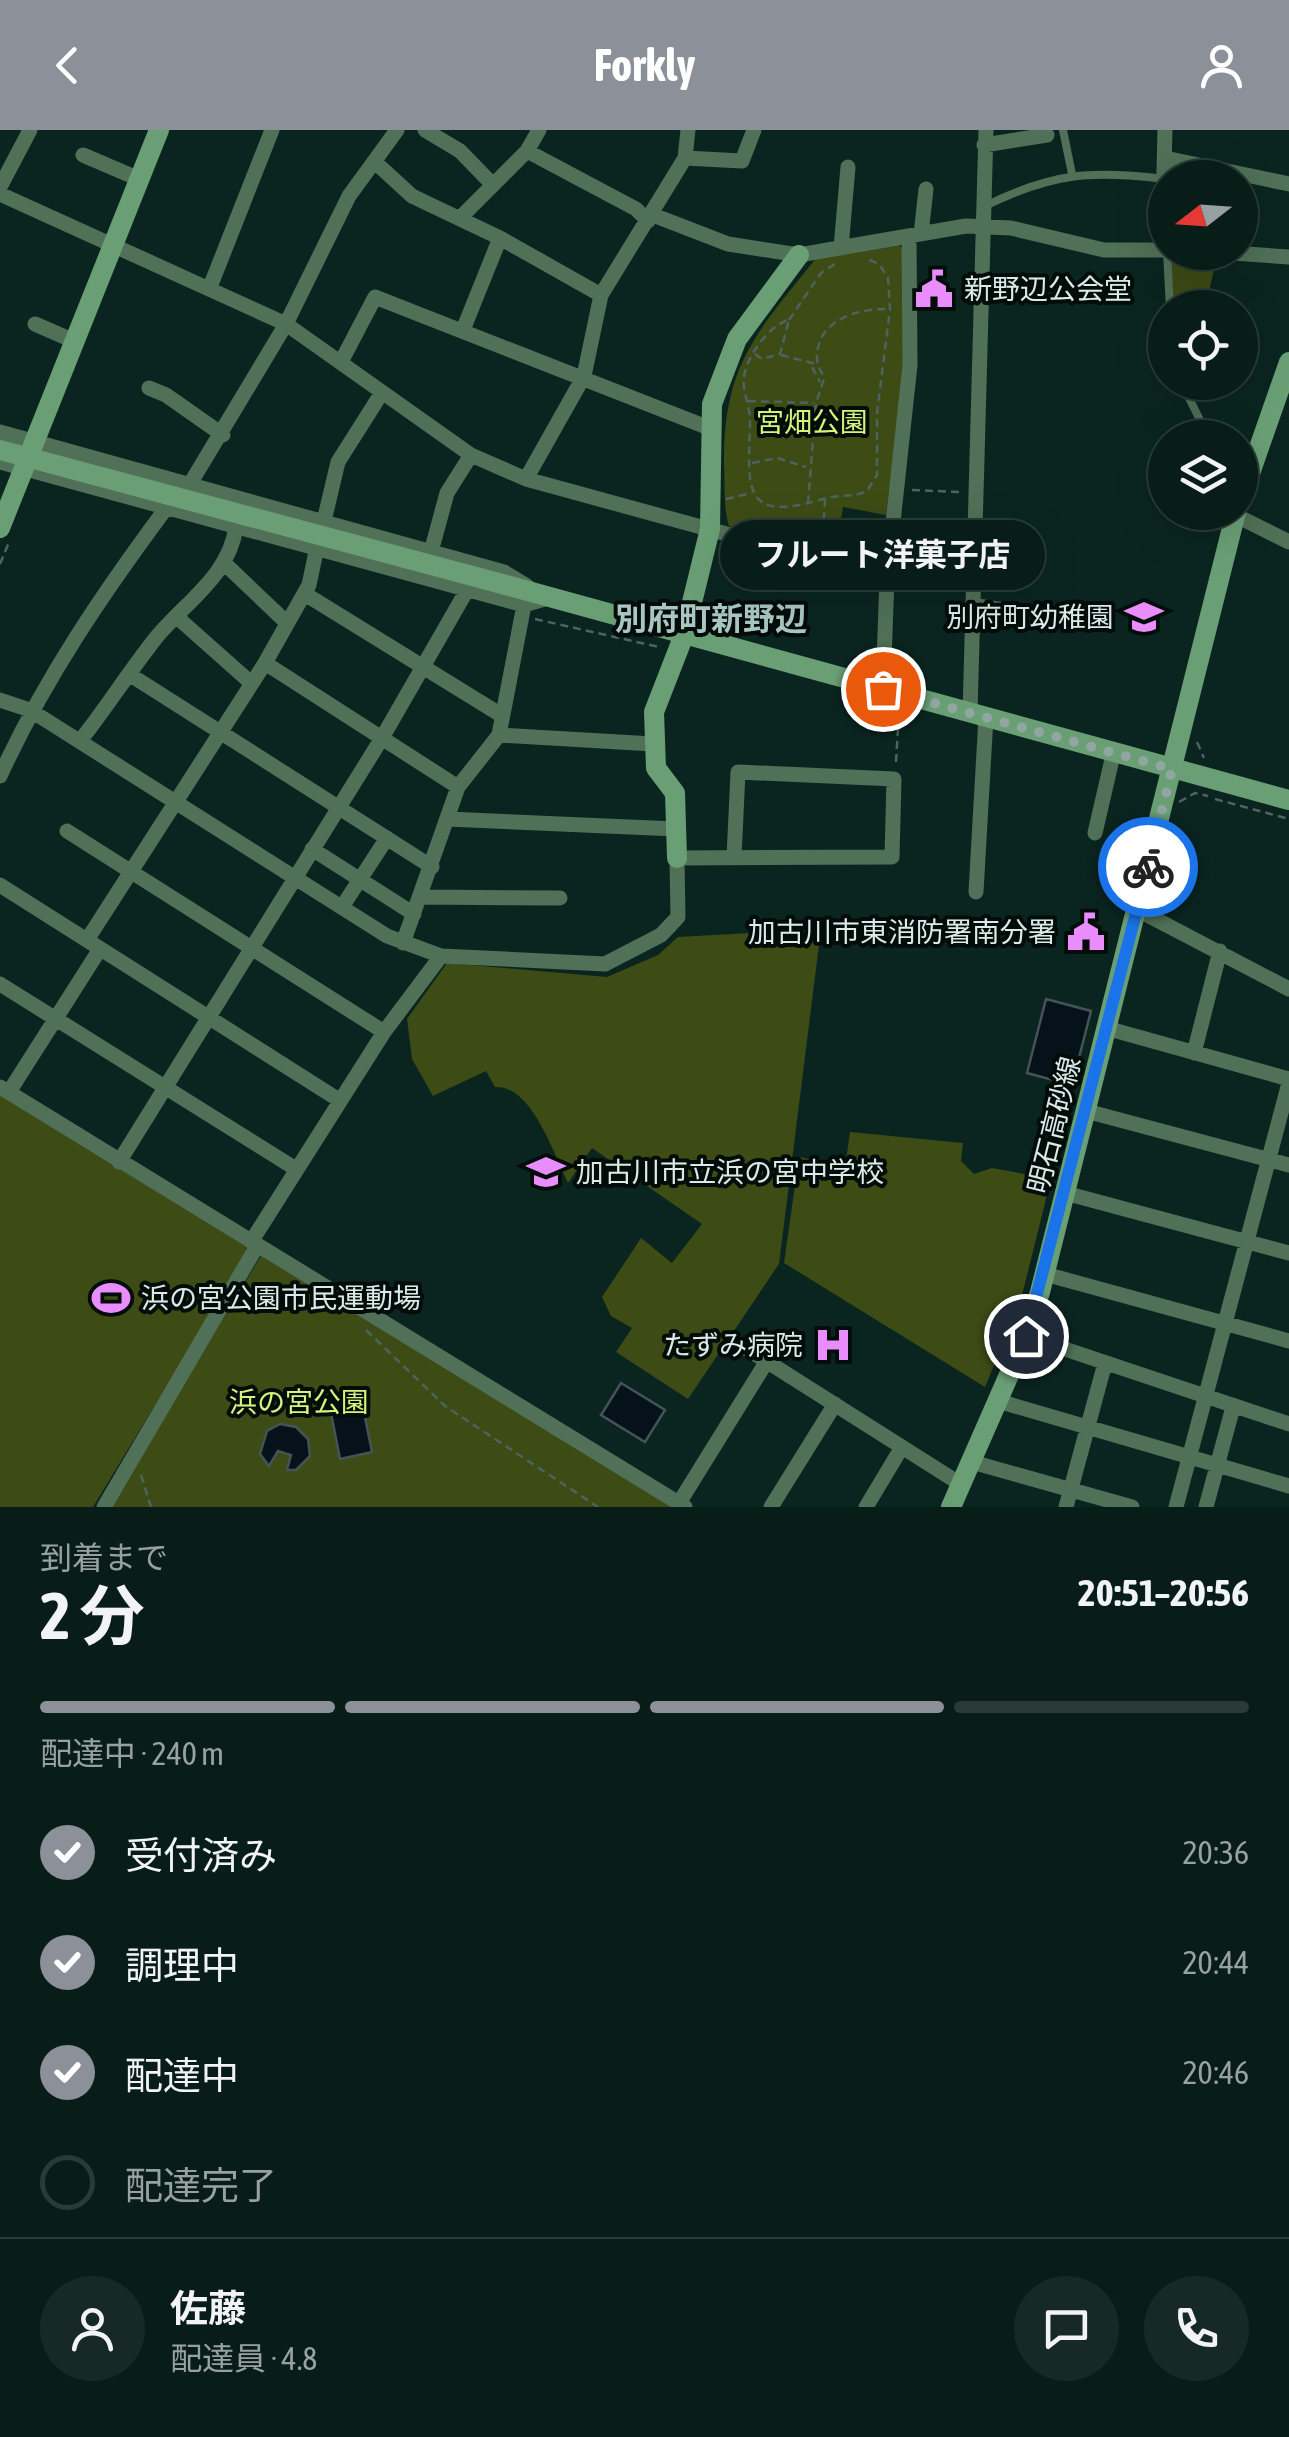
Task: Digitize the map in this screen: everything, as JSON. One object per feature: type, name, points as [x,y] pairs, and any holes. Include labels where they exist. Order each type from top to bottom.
[{"type":"street","points":[[30,130],[0,190],[112,246],[286,324],[380,394],[472,455],[526,478],[887,578]]},
{"type":"street","points":[[7,528],[24,468],[158,130]]},
{"type":"street","points":[[210,287],[272,130]]},
{"type":"street","points":[[190,484],[286,324],[349,196],[398,130]]},
{"type":"street","points":[[426,130],[460,151],[493,185]]},
{"type":"street","points":[[460,218],[527,150],[539,130]]},
{"type":"street","points":[[526,478],[584,376],[601,295],[685,158],[688,130]]},
{"type":"street","points":[[685,158],[742,162],[754,130]]},
{"type":"street","points":[[1166,130],[1165,158],[1289,184]]},
{"type":"street","points":[[976,892],[984,857],[974,602],[974,492],[985,138],[1055,132]]},
{"type":"street","points":[[527,150],[650,218],[728,244],[800,256],[844,255],[916,236],[980,226],[1011,228],[1104,250],[1148,250]]},
{"type":"street","points":[[82,155],[139,179]]},
{"type":"street","points":[[375,162],[412,196],[500,238],[601,295]]},
{"type":"street","points":[[828,180],[848,174],[844,255]]},
{"type":"street","points":[[883,689],[887,578],[910,366],[916,236],[926,189]]},
{"type":"street","points":[[464,330],[500,238]]},
{"type":"street","points":[[1258,254],[1289,256]]},
{"type":"street","points":[[0,700],[30,710],[403,943],[441,956],[606,964],[626,956],[678,917],[676,794],[656,768],[654,712],[681,643],[715,531],[709,428],[726,358],[800,256]]},
{"type":"street","points":[[341,362],[375,297],[709,428]]},
{"type":"street","points":[[35,325],[74,341]]},
{"type":"street","name":"明石高砂線","points":[[1258,447],[1289,362]]},
{"type":"street","points":[[149,388],[222,435]]},
{"type":"street","points":[[324,522],[338,462],[380,394]]},
{"type":"street","points":[[0,432],[504,572],[548,598]]},
{"type":"street","points":[[0,450],[506,585],[681,643],[883,689],[1113,755],[1289,800]]},
{"type":"street","points":[[432,552],[447,493],[472,455]]},
{"type":"street","points":[[0,462],[317,547],[523,610],[548,598]]},
{"type":"street","points":[[0,776],[30,710],[96,602],[168,507]]},
{"type":"street","points":[[80,742],[154,641],[224,563],[236,526]]},
{"type":"street","points":[[1258,526],[1289,542]]},
{"type":"street","name":"明石高砂線","points":[[951,1507],[1026,1336],[1045,1274],[1230,530]]},
{"type":"street","points":[[317,547],[305,594],[130,872],[56,1019],[4,1089],[682,1505],[766,1361]]},
{"type":"street","points":[[224,563],[286,622]]},
{"type":"street","points":[[119,1162],[250,945],[382,738],[466,590]]},
{"type":"street","points":[[305,594],[501,715]]},
{"type":"street","points":[[403,943],[458,787],[499,734],[523,610]]},
{"type":"street","points":[[178,618],[250,682]]},
{"type":"street","points":[[264,664],[458,787]]},
{"type":"street","points":[[132,676],[432,867]]},
{"type":"street","points":[[499,734],[653,744]]},
{"type":"street","points":[[1095,833],[1113,755]]},
{"type":"street","points":[[677,858],[892,857],[894,779],[738,772],[734,856]]},
{"type":"street","points":[[447,819],[676,829]]},
{"type":"street","points":[[67,831],[384,1032]]},
{"type":"street","points":[[342,907],[387,838]]},
{"type":"street","points":[[312,849],[414,914]]},
{"type":"street","points":[[0,885],[339,1100]]},
{"type":"street","points":[[420,897],[550,904]]},
{"type":"street","points":[[1136,909],[1289,989]]},
{"type":"street","points":[[1194,1053],[1220,952]]},
{"type":"street","points":[[104,1507],[296,1169],[384,1032],[441,956]]},
{"type":"street","points":[[0,984],[296,1169]]},
{"type":"street","points":[[1106,1028],[1289,1081],[1176,1507]]},
{"type":"street","points":[[1086,1110],[1289,1166]]},
{"type":"street","points":[[1065,1193],[1289,1253]]},
{"type":"street","points":[[1045,1274],[1289,1341]]},
{"type":"street","points":[[1026,1336],[1289,1424]]},
{"type":"street","points":[[736,1342],[962,1484]]},
{"type":"street","points":[[1066,1507],[1106,1363]]},
{"type":"street","points":[[998,1400],[1289,1486]]},
{"type":"street","points":[[770,1507],[835,1404]]},
{"type":"street","points":[[1206,1507],[1234,1407]]},
{"type":"street","points":[[866,1507],[902,1447]]},
{"type":"street","points":[[972,1462],[1132,1507]]},
{"type":"lane","points":[[1055,132],[1072,174]]},
{"type":"lane","points":[[985,206],[1017,191],[1072,174],[1105,172],[1148,177]]},
{"type":"lane","points":[[974,602],[1074,616]]},
{"type":"path","points":[[780,354],[789,320],[821,273],[844,255]]},
{"type":"path","points":[[789,320],[774,326],[744,373],[751,416],[754,492],[774,508],[857,496],[868,491],[877,475],[878,414],[890,309],[884,268],[874,260],[860,258]]},
{"type":"path","points":[[808,504],[808,468],[816,403],[822,386],[814,365],[821,340],[844,316],[866,308],[890,309]]},
{"type":"path","points":[[755,354],[762,359],[780,354],[814,365]]},
{"type":"path","points":[[746,400],[802,406],[816,403]]},
{"type":"path","points":[[750,464],[777,458],[808,468]]},
{"type":"path","points":[[896,487],[974,492]]},
{"type":"path","points":[[715,531],[722,498],[754,492]]},
{"type":"path","points":[[820,558],[825,498]]},
{"type":"path","points":[[0,564],[7,528]]},
{"type":"path","points":[[523,610],[681,643]]},
{"type":"path","points":[[894,779],[899,710]]},
{"type":"path","points":[[1166,798],[1182,802],[1195,793],[1289,819]]},
{"type":"path","points":[[360,1325],[445,1406],[598,1507]]},
{"type":"path","points":[[135,1457],[151,1507]]},
{"type":"path","points":[[578,1507],[582,1498]]},
{"type":"green space","name":"宮畑公園","points":[[898,244],[903,249],[905,364],[886,515],[843,507],[835,556],[729,526],[725,429],[737,374],[761,329],[817,257]]},
{"type":"green space","points":[[1171,270],[1214,270],[1209,290],[1173,290]]},
{"type":"green space","points":[[821,929],[779,1264],[688,1399],[616,1352],[632,1328],[611,1316],[602,1297],[641,1238],[672,1263],[702,1224],[592,1148],[568,1183],[531,1109],[508,1089],[495,1087],[486,1071],[433,1096],[412,1059],[407,1019],[447,963],[607,977],[658,955],[678,937]]},
{"type":"green space","name":"浜の宮公園市民運動場","points":[[0,1095],[244,1245],[248,1252],[93,1507],[0,1507]]},
{"type":"green space","points":[[850,1132],[963,1143],[961,1161],[974,1174],[992,1168],[1051,1179],[1020,1303],[985,1387],[784,1263],[799,1157],[845,1167]]},
{"type":"green space","name":"浜の宮公園","points":[[262,1254],[671,1507],[110,1507]]},
{"type":"shaded area","points":[[1046,999],[1091,1011],[1072,1085],[1027,1073]]},
{"type":"shaded area","points":[[621,1383],[665,1410],[645,1442],[601,1415]]},
{"type":"shaded area","points":[[362,1402],[372,1452],[340,1459],[330,1408]]},
{"type":"shaded area","points":[[280,1424],[296,1427],[308,1439],[310,1456],[296,1470],[287,1470],[291,1455],[278,1451],[269,1466],[260,1454],[267,1431]]},
{"type":"way so far","points":[[883,689],[1172,769],[1148,867]]},
{"type":"place","name":"新野辺公会堂","points":[[934,289]]},
{"type":"place","name":"別府町幼稚園","points":[[1144,617]]},
{"type":"place","name":"フルート洋菓子店","points":[[883,689]]},
{"type":"place","name":"加古川市東消防署南分署","points":[[1086,932]]},
{"type":"place","name":"加古川市立浜の宮中学校","points":[[546,1172]]},
{"type":"place","name":"浜の宮公園市民運動場","points":[[111,1298]]},
{"type":"place","name":"たずみ病院","points":[[833,1345]]},
{"type":"district","name":"別府町新野辺","points":[[711,619]]},
{"type":"route","points":[[1026,1336],[1148,867]]}]
